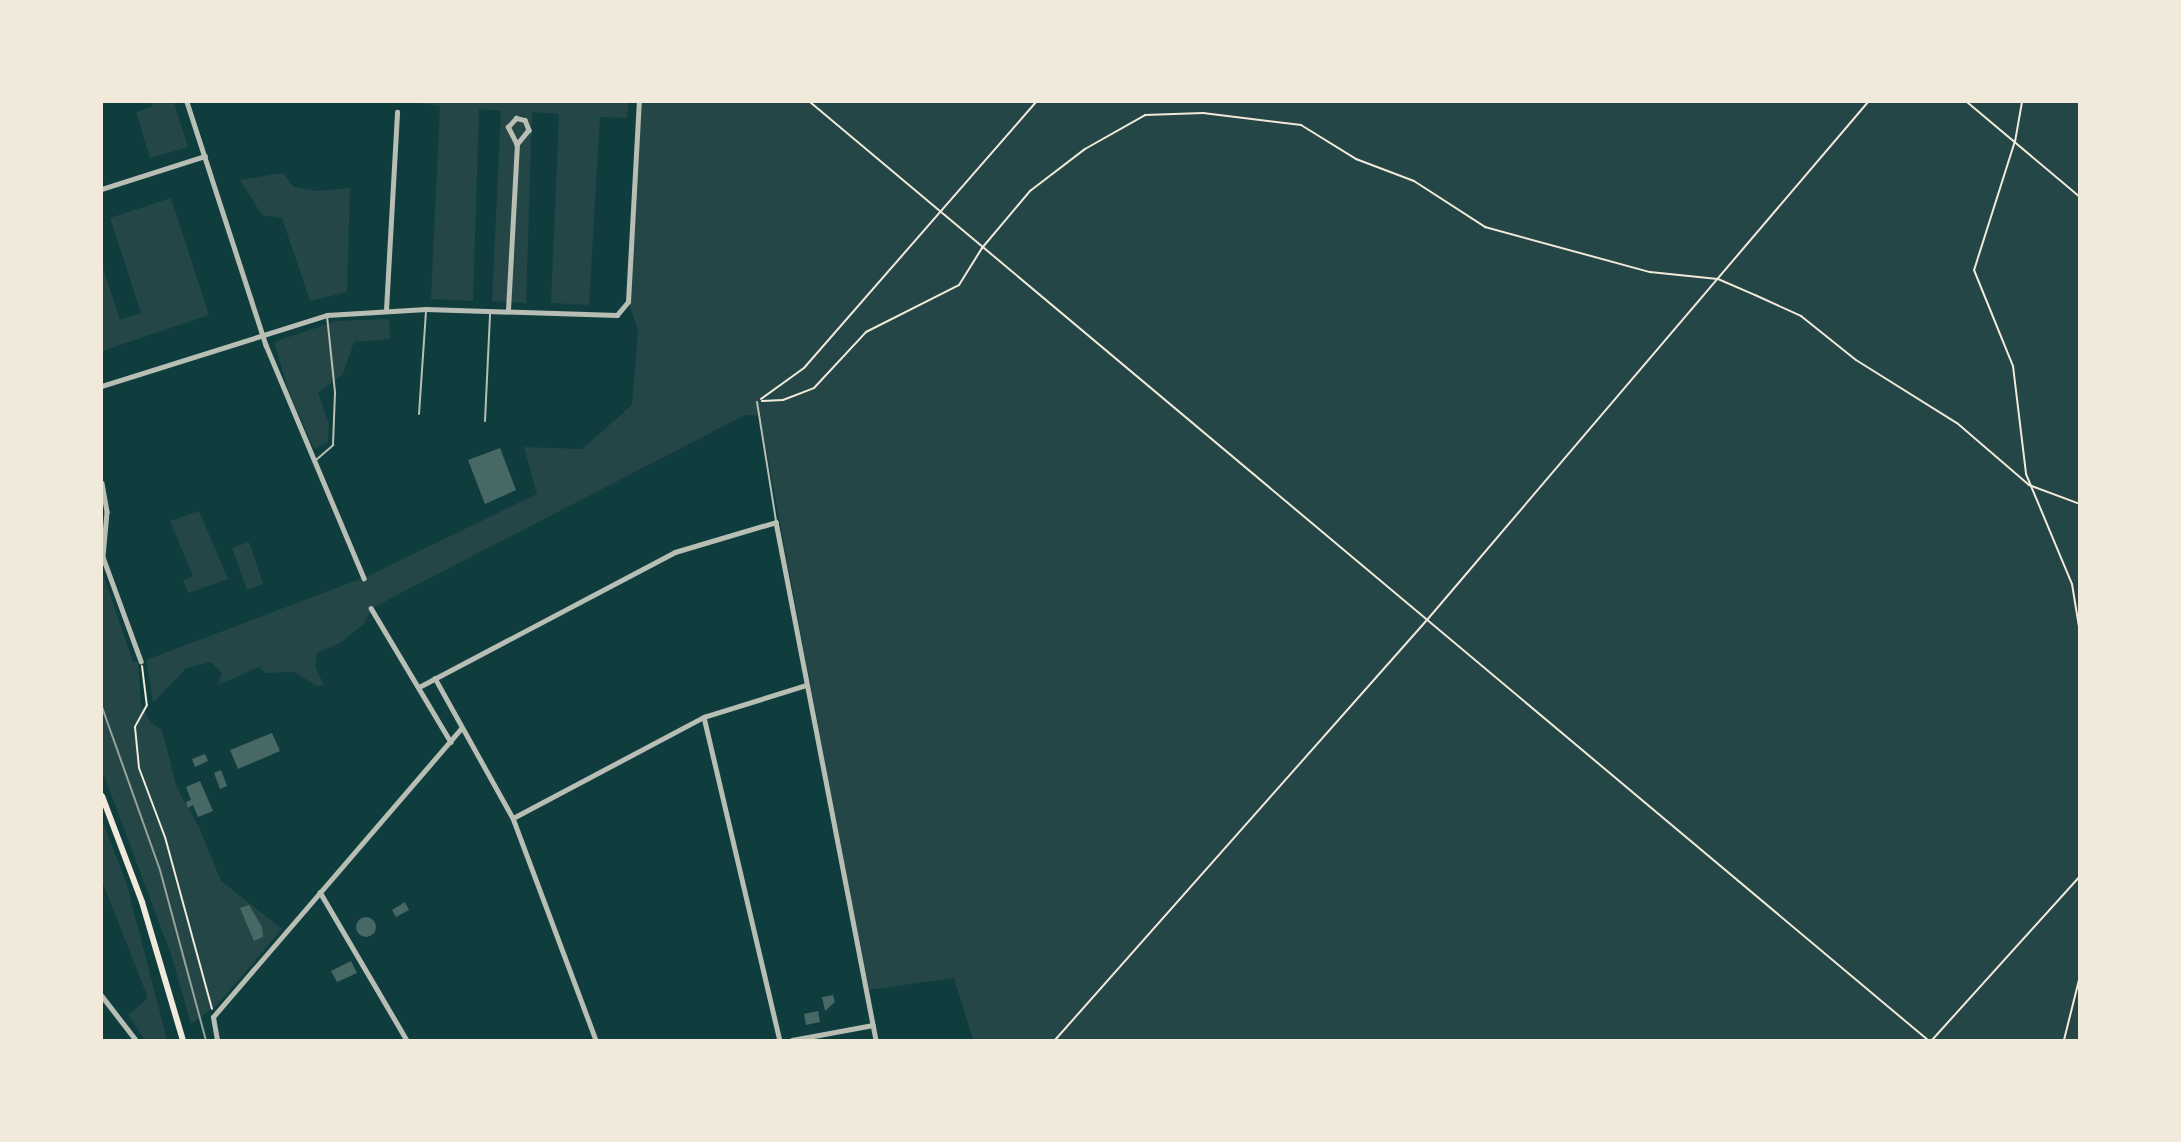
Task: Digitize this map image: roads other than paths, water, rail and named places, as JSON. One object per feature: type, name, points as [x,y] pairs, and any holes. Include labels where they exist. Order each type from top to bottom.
[{"type":"main road","points":[[102,796],[142,902],[183,1041]]},
{"type":"street","points":[[187,102],[262,333],[313,462],[364,578]]},
{"type":"street","points":[[102,386],[262,333],[327,315],[386,310],[491,309],[617,315],[624,310],[628,302],[639,102]]},
{"type":"street","points":[[386,310],[397,112]]},
{"type":"street","points":[[508,310],[517,145],[508,127],[512,120],[522,118],[529,130],[517,145]]},
{"type":"street","points":[[102,189],[205,156]]},
{"type":"street","points":[[102,483],[107,512],[103,557],[141,661]]},
{"type":"street","points":[[419,687],[675,552],[776,522],[876,1041]]},
{"type":"street","points":[[371,608],[451,742]]},
{"type":"street","points":[[435,678],[461,729],[513,818],[596,1041]]},
{"type":"street","points":[[513,818],[704,716],[806,685]]},
{"type":"street","points":[[704,716],[780,1041]]},
{"type":"street","points":[[218,1041],[213,1017],[461,729]]},
{"type":"street","points":[[320,892],[407,1041]]},
{"type":"street","points":[[102,996],[136,1041]]},
{"type":"street","points":[[792,1041],[873,1025]]},
{"type":"lane","points":[[419,414],[426,309]]},
{"type":"lane","points":[[485,421],[491,309]]},
{"type":"lane","points":[[313,462],[332,445],[335,392],[327,315]]},
{"type":"lane","points":[[757,401],[776,522]]},
{"type":"tram line","points":[[102,707],[160,870],[206,1040]]}]
